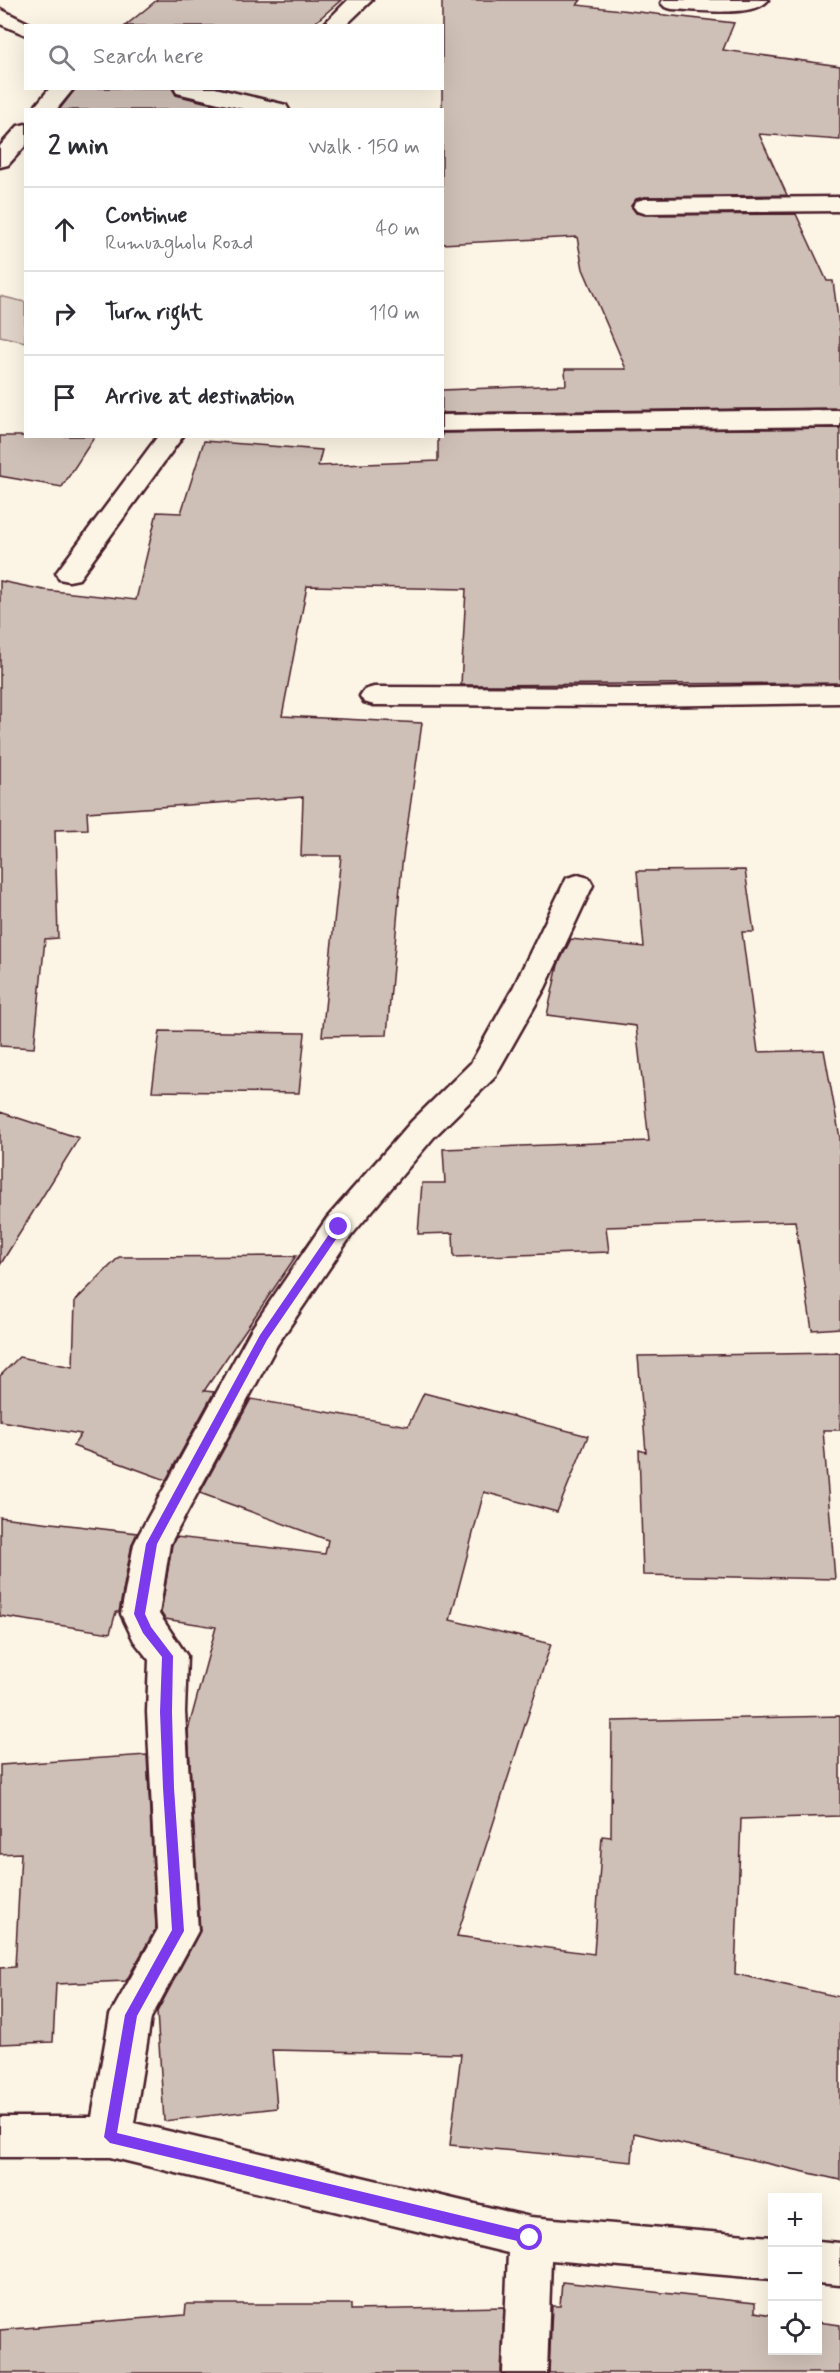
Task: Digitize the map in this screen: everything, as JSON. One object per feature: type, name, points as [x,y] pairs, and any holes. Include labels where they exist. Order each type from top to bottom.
[{"type":"street","points":[[334,24],[361,0]]},
{"type":"street","points":[[672,3],[732,5],[757,0]]},
{"type":"street","points":[[0,15],[24,28]]},
{"type":"street","points":[[46,108],[61,90]]},
{"type":"street","points":[[205,90],[255,95],[275,108]]},
{"type":"street","points":[[0,160],[24,133]]},
{"type":"street","points":[[645,206],[840,204]]},
{"type":"street","points":[[444,423],[840,418]]},
{"type":"street","points":[[69,573],[170,438]]},
{"type":"street","points":[[374,696],[640,697],[840,694]]},
{"type":"street","points":[[110,2137],[131,2015],[178,1931],[166,1723],[168,1656],[147,1630],[140,1614],[152,1544],[264,1338],[339,1227],[423,1129],[483,1070],[529,988],[578,885]]},
{"type":"street","points":[[0,2137],[110,2137],[530,2238],[768,2258]]},
{"type":"street","points":[[525,2373],[530,2238]]},
{"type":"street","points":[[822,2262],[840,2264]]},
{"type":"shaded area","points":[[0,296],[24,302],[24,342],[0,336]]},
{"type":"building","points":[[157,0],[341,0],[313,24],[127,24]]},
{"type":"building","points":[[442,0],[581,0],[577,5],[734,23],[723,50],[840,66],[840,140],[759,134],[787,195],[645,197],[636,199],[631,206],[636,213],[645,215],[796,214],[827,281],[833,281],[840,333],[840,408],[444,413],[444,390],[566,385],[565,369],[626,369],[583,269],[577,237],[444,244],[442,90],[444,90],[444,24],[442,24]]},
{"type":"building","points":[[74,90],[173,90],[176,95],[216,105],[213,108],[61,108]]},
{"type":"building","points":[[840,428],[840,683],[461,685],[466,589],[307,586],[282,716],[422,723],[402,864],[387,1035],[322,1036],[341,856],[301,856],[303,797],[87,812],[88,829],[55,830],[58,938],[45,939],[34,1048],[0,1046],[0,581],[44,590],[136,600],[157,512],[181,513],[204,441],[322,450],[318,466],[438,461],[438,438],[444,438],[444,433]]},
{"type":"building","points":[[0,436],[94,438],[62,487],[0,476]]},
{"type":"building","points":[[745,870],[754,932],[742,932],[758,1052],[824,1050],[840,1138],[840,1328],[812,1330],[795,1221],[606,1227],[609,1252],[454,1257],[453,1233],[418,1234],[422,1183],[445,1183],[443,1149],[649,1141],[636,1026],[547,1015],[558,965],[571,939],[644,947],[637,871]]},
{"type":"building","points":[[160,1031],[305,1033],[299,1093],[152,1091]]},
{"type":"building","points":[[0,1112],[79,1138],[0,1265]]},
{"type":"building","points":[[296,1256],[204,1391],[214,1392],[166,1480],[73,1446],[81,1434],[0,1421],[0,1376],[19,1357],[73,1367],[75,1301],[119,1257]]},
{"type":"building","points":[[840,1353],[840,1430],[823,1430],[835,1579],[643,1575],[639,1450],[646,1452],[638,1356]]},
{"type":"building","points":[[424,1393],[588,1436],[557,1512],[484,1492],[450,1620],[551,1644],[457,1936],[594,1954],[602,1836],[611,1837],[612,1721],[840,1716],[840,1816],[741,1819],[735,1974],[840,1997],[840,2180],[634,2133],[632,2162],[450,2145],[461,2054],[272,2050],[277,2108],[164,2121],[157,2012],[200,1931],[188,1730],[216,1627],[165,1619],[161,1613],[172,1545],[176,1537],[325,1554],[328,1540],[200,1493],[251,1399],[408,1426]]},
{"type":"building","points":[[0,1517],[137,1533],[132,1544],[119,1612],[116,1612],[110,1633],[0,1616]]},
{"type":"building","points":[[147,1755],[156,1928],[126,1981],[56,1984],[53,2042],[0,2044],[0,1968],[15,1967],[21,1853],[0,1854],[0,1765]]},
{"type":"building","points":[[562,2282],[755,2303],[755,2312],[768,2314],[768,2355],[822,2355],[822,2323],[840,2325],[840,2373],[549,2373],[552,2306],[560,2306]]},
{"type":"building","points":[[186,2304],[351,2304],[351,2310],[504,2307],[501,2373],[0,2373],[0,2330],[185,2315]]},
{"type":"route","points":[[339,1227],[264,1338],[152,1544],[140,1614],[147,1630],[168,1656],[166,1712],[178,1931],[131,2015],[110,2137],[530,2238]]}]
